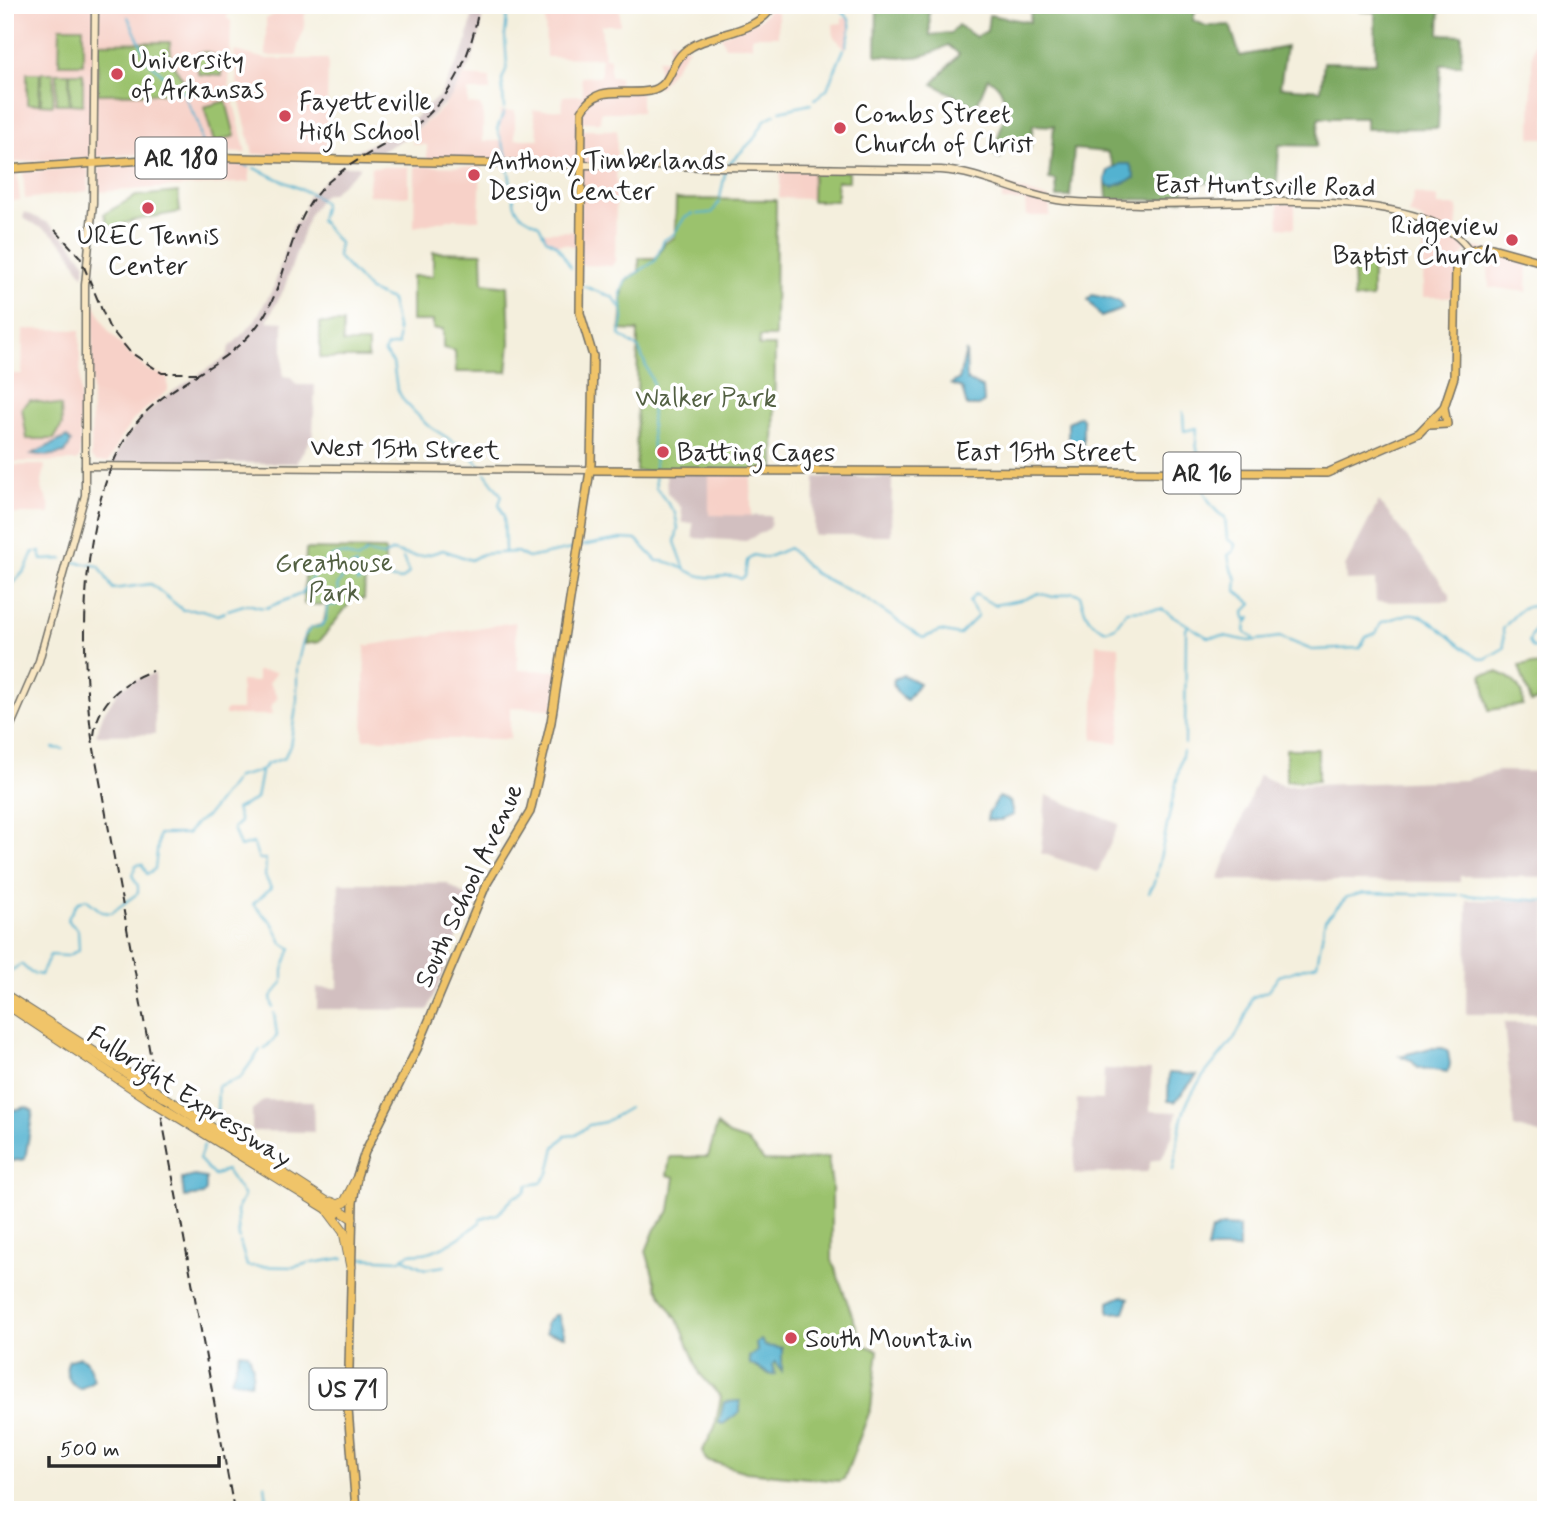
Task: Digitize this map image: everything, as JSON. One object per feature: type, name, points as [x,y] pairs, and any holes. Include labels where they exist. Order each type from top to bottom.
[{"type":"highway","points":[[5,989],[45,1021]]},
{"type":"highway","name":"Fulbright Expressway","points":[[5,995],[308,1189]]},
{"type":"highway","name":"Fulbright Expressway","points":[[5,1003],[149,1099],[346,1220],[352,1218]]},
{"type":"highway","points":[[308,1189],[340,1205],[347,1200],[356,1180]]},
{"type":"highway","points":[[308,1189],[352,1218]]},
{"type":"highway","points":[[319,1204],[342,1229],[351,1267]]},
{"type":"main road","points":[[5,739],[39,661],[83,510],[89,285],[95,247],[95,5]]},
{"type":"main road","name":"South School Avenue","points":[[356,1510],[348,1409],[352,1218],[356,1180],[365,1152],[417,1049],[486,885],[532,805],[551,722],[581,537],[591,470],[593,356],[580,313],[581,115],[589,99],[608,91],[647,92],[659,88],[667,81],[685,51],[758,21],[772,7]]},
{"type":"main road","name":"AR 180","points":[[5,169],[202,157],[580,165]]},
{"type":"main road","name":"East Huntsville Road","points":[[580,165],[941,170],[972,173],[1041,197],[1064,201],[1104,204],[1314,202],[1391,210],[1447,229],[1460,238],[1469,250]]},
{"type":"main road","points":[[1469,250],[1488,246],[1546,263]]},
{"type":"main road","name":"AR 16","points":[[1444,407],[1454,377],[1457,268],[1460,259],[1469,250]]},
{"type":"main road","points":[[1430,425],[1447,424],[1444,407]]},
{"type":"main road","name":"East 15th Street","points":[[724,472],[1316,475],[1346,467],[1411,437],[1430,425],[1444,407]]},
{"type":"main road","name":"West 15th Street","points":[[85,466],[724,472]]},
{"type":"shaded area","name":"University of Arkansas","points":[[5,5],[236,5],[226,17],[231,21],[229,84],[246,153],[190,151],[5,163]]},
{"type":"shaded area","points":[[475,5],[484,5],[480,33],[472,60],[451,97],[411,135],[370,157],[353,157],[353,153],[406,126],[440,95],[465,48]]},
{"type":"shaded area","points":[[545,5],[583,5],[584,11],[620,10],[620,25],[601,25],[604,58],[610,58],[610,77],[619,77],[619,91],[641,92],[641,112],[601,112],[600,122],[581,122],[581,130],[617,130],[615,261],[612,266],[580,265],[580,248],[557,245],[544,236],[543,232],[580,231],[580,165],[427,161],[427,145],[413,144],[414,133],[443,107],[464,76],[490,78],[490,91],[468,91],[468,104],[480,105],[483,111],[483,141],[500,141],[500,111],[515,111],[515,139],[539,139],[533,110],[562,110],[563,96],[583,95],[581,77],[601,76],[601,58],[546,57]]},
{"type":"shaded area","points":[[771,8],[778,13],[778,36],[752,36],[752,46],[725,46],[721,36],[758,21]]},
{"type":"shaded area","points":[[305,12],[304,30],[297,56],[266,56],[266,19],[273,15]]},
{"type":"shaded area","points":[[842,18],[847,18],[851,27],[846,49],[834,37],[833,24],[842,23]]},
{"type":"shaded area","points":[[1536,34],[1546,35],[1546,138],[1531,138],[1532,58]]},
{"type":"shaded area","points":[[670,40],[689,48],[658,89],[658,59],[668,59]]},
{"type":"shaded area","name":"Fayetteville High School","points":[[234,51],[267,59],[328,59],[326,156],[253,154],[239,98]]},
{"type":"shaded area","points":[[231,161],[249,164],[250,182],[99,192],[99,169],[102,167]]},
{"type":"shaded area","points":[[340,166],[360,168],[331,194],[324,194],[309,215],[284,289],[267,321],[283,322],[283,376],[290,377],[297,385],[315,385],[313,435],[296,463],[119,463],[111,466],[122,443],[142,417],[163,398],[227,356],[229,348],[254,322],[274,287],[289,237],[294,224],[302,217],[308,196]]},
{"type":"shaded area","points":[[415,166],[481,167],[479,220],[453,219],[414,227]]},
{"type":"shaded area","points":[[85,167],[89,171],[88,191],[25,199],[23,172]]},
{"type":"shaded area","points":[[371,167],[409,167],[409,196],[368,195]]},
{"type":"shaded area","points":[[781,170],[812,171],[812,199],[779,198]]},
{"type":"shaded area","points":[[17,173],[20,200],[5,202],[5,174]]},
{"type":"shaded area","points":[[1002,184],[1050,199],[1050,216],[1026,216],[1025,201],[1002,201]]},
{"type":"shaded area","points":[[1414,193],[1438,198],[1438,206],[1458,206],[1456,234],[1468,249],[1474,247],[1528,259],[1527,292],[1489,287],[1488,268],[1468,250],[1460,259],[1456,297],[1423,297],[1424,220],[1409,214]]},
{"type":"shaded area","points":[[1278,203],[1295,203],[1295,228],[1279,227]]},
{"type":"shaded area","points":[[25,212],[48,223],[71,243],[86,264],[83,276],[67,248],[51,233],[23,218]]},
{"type":"shaded area","points":[[93,301],[107,329],[128,353],[148,370],[168,377],[168,391],[135,418],[109,462],[97,462],[91,457]]},
{"type":"shaded area","points":[[23,329],[80,330],[80,457],[76,461],[5,462],[5,374],[22,374]]},
{"type":"shaded area","points":[[5,465],[45,465],[41,488],[49,503],[50,514],[5,514]]},
{"type":"shaded area","points":[[666,471],[709,471],[709,515],[771,516],[770,528],[746,541],[693,538],[693,523],[683,523],[681,507],[667,493]]},
{"type":"shaded area","points":[[709,471],[751,472],[751,517],[709,515]]},
{"type":"shaded area","points":[[815,477],[892,478],[891,535],[814,535]]},
{"type":"shaded area","points":[[1379,501],[1450,594],[1450,601],[1376,602],[1375,580],[1346,581],[1345,567]]},
{"type":"shaded area","points":[[515,622],[518,670],[559,671],[553,709],[510,707],[510,739],[363,739],[365,646]]},
{"type":"shaded area","points":[[1096,644],[1119,646],[1121,720],[1118,744],[1093,739]]},
{"type":"shaded area","points":[[257,671],[277,672],[269,683],[278,697],[271,706],[272,715],[225,715],[225,710],[241,710],[241,681],[257,682]]},
{"type":"shaded area","points":[[155,673],[155,734],[96,735],[103,714],[119,690],[135,680]]},
{"type":"shaded area","points":[[1498,771],[1546,772],[1546,877],[1460,876],[1460,882],[1218,880],[1259,775],[1284,786],[1465,780]]},
{"type":"shaded area","points":[[1046,795],[1119,824],[1098,872],[1041,853]]},
{"type":"shaded area","points":[[339,883],[446,883],[473,900],[428,1010],[317,1009],[317,988],[338,988]]},
{"type":"shaded area","points":[[1467,900],[1540,901],[1546,904],[1546,1014],[1466,1014]]},
{"type":"shaded area","points":[[1504,1023],[1546,1024],[1546,1136],[1514,1127]]},
{"type":"shaded area","points":[[1104,1069],[1151,1070],[1150,1111],[1177,1112],[1173,1134],[1162,1158],[1151,1161],[1147,1172],[1074,1174],[1077,1099],[1103,1100]]},
{"type":"shaded area","points":[[264,1100],[313,1101],[314,1132],[252,1131],[252,1110]]},
{"type":"green space","points":[[877,5],[929,5],[930,35],[951,33],[958,25],[976,37],[987,31],[989,15],[1030,22],[1031,9],[1003,5],[1197,5],[1193,20],[1206,26],[1230,25],[1240,56],[1286,47],[1280,87],[1321,90],[1324,62],[1376,63],[1375,12],[1359,11],[1359,5],[1440,5],[1439,34],[1462,35],[1461,65],[1441,65],[1438,128],[1366,129],[1366,118],[1319,118],[1317,146],[1279,145],[1277,183],[1184,183],[1184,200],[1107,199],[1107,177],[1114,167],[1107,152],[1074,149],[1070,197],[1057,197],[1056,180],[1049,179],[1054,126],[1033,125],[1030,148],[1009,139],[1000,159],[992,153],[1005,112],[1005,102],[997,85],[988,78],[976,107],[933,84],[959,54],[948,45],[921,56],[876,55]]},
{"type":"green space","points":[[60,27],[83,27],[83,64],[59,64]]},
{"type":"green space","points":[[170,42],[171,61],[192,93],[98,94],[97,43]]},
{"type":"green space","points":[[207,52],[220,58],[222,76],[198,74],[198,53]]},
{"type":"green space","points":[[27,73],[40,73],[39,104],[27,104]]},
{"type":"green space","points":[[41,73],[54,73],[53,105],[41,104]]},
{"type":"green space","points":[[57,73],[69,73],[69,104],[56,104]]},
{"type":"green space","points":[[70,73],[83,73],[83,105],[70,104]]},
{"type":"green space","points":[[226,101],[235,136],[214,142],[204,107]]},
{"type":"green space","points":[[813,168],[849,172],[849,181],[837,181],[837,201],[812,201]]},
{"type":"green space","name":"UREC Tennis Center","points":[[178,192],[180,212],[109,228],[104,214],[136,196]]},
{"type":"green space","name":"Walker Park","points":[[676,199],[776,200],[775,337],[760,337],[759,346],[775,346],[774,472],[636,471],[638,331],[620,330],[623,290],[631,277],[639,272],[639,258],[656,258],[665,243],[675,237]]},
{"type":"green space","points":[[433,252],[482,253],[483,283],[508,286],[510,343],[507,372],[456,372],[455,351],[443,348],[443,329],[433,329],[433,321],[412,321],[412,276],[433,276]]},
{"type":"green space","points":[[1353,261],[1372,261],[1372,298],[1354,299]]},
{"type":"green space","points":[[320,323],[343,323],[343,343],[368,343],[368,358],[320,358]]},
{"type":"green space","points":[[30,400],[61,406],[62,425],[54,439],[27,439],[22,408]]},
{"type":"green space","name":"Greathouse Park","points":[[306,549],[385,550],[385,577],[365,577],[364,599],[353,599],[319,642],[304,644],[307,631],[323,624],[327,605],[304,604]]},
{"type":"green space","points":[[1531,664],[1546,667],[1546,698],[1531,702],[1519,666]]},
{"type":"green space","points":[[1497,672],[1516,684],[1523,705],[1489,710],[1482,674]]},
{"type":"green space","points":[[1286,749],[1318,749],[1318,781],[1286,781]]},
{"type":"green space","points":[[717,1125],[729,1135],[747,1141],[764,1161],[791,1162],[828,1157],[832,1186],[832,1260],[863,1345],[878,1350],[871,1408],[844,1479],[838,1481],[746,1472],[706,1460],[702,1452],[715,1427],[721,1397],[700,1374],[680,1324],[657,1288],[646,1251],[655,1229],[670,1210],[675,1177],[667,1175],[670,1157],[708,1157]]},
{"type":"water","points":[[1120,164],[1130,164],[1135,178],[1113,187],[1107,185],[1105,180],[1108,171]]},
{"type":"water","points":[[1092,295],[1119,301],[1123,309],[1101,317],[1088,300]]},
{"type":"water","points":[[966,351],[967,380],[983,388],[984,402],[979,406],[967,406],[962,388],[951,384],[959,379]]},
{"type":"water","points":[[1080,416],[1083,420],[1083,450],[1072,453],[1068,449],[1068,422]]},
{"type":"water","points":[[67,437],[71,442],[65,453],[46,456],[32,454]]},
{"type":"water","points":[[903,675],[919,683],[907,700],[894,686],[894,679]]},
{"type":"water","points":[[999,797],[1010,801],[1013,815],[1002,820],[987,820],[988,814]]},
{"type":"water","points":[[1430,1048],[1443,1048],[1448,1052],[1448,1072],[1418,1068],[1411,1060],[1400,1056]]},
{"type":"water","points":[[1169,1073],[1197,1075],[1175,1102],[1168,1101]]},
{"type":"water","points":[[26,1107],[33,1111],[25,1159],[5,1162],[5,1112]]},
{"type":"water","points":[[194,1176],[206,1178],[206,1191],[203,1195],[184,1197],[182,1179]]},
{"type":"water","points":[[1222,1226],[1239,1227],[1239,1249],[1207,1249],[1211,1231]]},
{"type":"water","points":[[1122,1296],[1129,1298],[1124,1312],[1109,1313],[1109,1302]]},
{"type":"water","points":[[554,1315],[558,1315],[565,1336],[546,1333],[546,1323]]},
{"type":"water","points":[[761,1340],[765,1346],[782,1348],[782,1371],[775,1362],[772,1365],[775,1374],[771,1375],[750,1364],[749,1357],[757,1351],[756,1343]]},
{"type":"water","points":[[240,1352],[248,1353],[251,1361],[253,1372],[250,1383],[231,1380]]},
{"type":"water","points":[[80,1357],[87,1361],[94,1380],[80,1389],[70,1381],[67,1368],[69,1360]]},
{"type":"water","points":[[740,1401],[740,1412],[723,1424],[719,1423],[724,1402]]},
{"type":"waterway","points":[[504,108],[502,80],[507,67],[505,36],[508,5]]},
{"type":"waterway","points":[[842,5],[842,12],[850,23],[846,46]]},
{"type":"waterway","points":[[128,17],[149,62],[183,93],[198,123],[203,150],[229,154]]},
{"type":"waterway","points":[[815,99],[827,89],[844,49]]},
{"type":"waterway","points":[[780,111],[811,104]]},
{"type":"waterway","points":[[504,112],[497,129],[508,158]]},
{"type":"waterway","points":[[729,164],[753,140],[765,120],[775,114]]},
{"type":"waterway","points":[[237,162],[249,167]]},
{"type":"waterway","points":[[254,168],[314,195]]},
{"type":"waterway","points":[[508,168],[515,206],[520,214],[539,225],[546,239],[557,245],[571,268]]},
{"type":"waterway","points":[[720,198],[726,169]]},
{"type":"waterway","points":[[316,197],[324,203],[320,220],[339,243],[338,257],[370,291],[391,300],[398,332]]},
{"type":"waterway","points":[[697,214],[712,213],[719,202]]},
{"type":"waterway","points":[[655,467],[651,428],[653,383],[639,349],[620,335],[623,319],[621,293],[626,280],[655,261],[664,240],[674,234],[685,217],[693,214]]},
{"type":"waterway","points":[[584,286],[614,298],[620,308]]},
{"type":"waterway","points":[[398,336],[398,345],[387,347],[384,352],[393,363],[397,389],[404,401],[427,425],[462,447],[481,466]]},
{"type":"waterway","points":[[1183,412],[1184,431],[1197,428],[1196,443],[1201,470]]},
{"type":"waterway","points":[[485,473],[502,496],[499,504],[504,516],[505,551]]},
{"type":"waterway","points":[[655,475],[656,488],[675,513],[678,528],[675,542],[685,569]]},
{"type":"waterway","points":[[1202,477],[1203,488],[1209,500],[1216,511],[1225,517],[1227,539],[1235,544],[1234,551],[1228,555],[1231,569],[1237,579],[1236,591],[1252,604],[1244,612],[1245,619],[1251,618],[1246,623],[1245,633],[1254,638]]},
{"type":"waterway","points":[[581,546],[621,539],[637,540],[657,561],[670,563],[700,576],[733,576],[741,579],[745,576],[747,561],[753,555],[766,558],[789,548],[814,573],[867,600],[923,638],[940,631],[959,635],[978,616],[969,602],[975,594],[994,605],[1025,599],[1039,593],[1053,597],[1073,592],[1080,595],[1091,621],[1107,630],[1115,627],[1127,611],[1162,609],[1207,637],[1224,636],[1249,641],[1280,637],[1312,650],[1360,648],[1366,637],[1376,633],[1382,622],[1409,614],[1417,615],[1427,619],[1467,651],[1485,659],[1504,648],[1503,629],[1515,615],[1524,608],[1535,606],[1541,608],[1541,616],[1529,641],[1532,647],[1546,652]]},
{"type":"waterway","points":[[266,608],[301,594],[323,563],[338,555],[347,555],[357,560],[366,553],[383,556],[393,551],[418,556],[443,550],[471,560],[482,554],[517,552],[528,558],[576,548]]},
{"type":"waterway","points":[[5,593],[26,569],[33,552],[40,552],[42,560],[63,559]]},
{"type":"waterway","points":[[5,975],[21,964],[31,973],[41,975],[50,955],[67,956],[79,950],[78,930],[67,920],[77,903],[86,899],[102,912],[111,913],[138,893],[138,886],[132,875],[136,865],[142,864],[147,874],[155,869],[159,834],[187,834],[197,822],[207,816],[237,777],[261,771],[267,764],[284,758],[290,746],[297,701],[297,667],[304,636],[311,628],[321,626],[326,620],[327,605],[336,605],[342,599],[337,587],[348,568],[356,565],[357,582],[371,576],[402,580],[409,573],[403,558]]},
{"type":"waterway","points":[[74,562],[99,566],[113,589],[151,584],[183,610],[202,610],[218,615],[225,612]]},
{"type":"waterway","points":[[228,610],[247,604],[263,608]]},
{"type":"waterway","points":[[1185,744],[1188,626]]},
{"type":"waterway","points":[[53,748],[63,749]]},
{"type":"waterway","points":[[1156,877],[1183,751]]},
{"type":"waterway","points":[[261,772],[256,799],[236,809],[240,822],[233,828],[240,847],[253,843],[259,859],[266,859],[265,876],[271,888],[253,904],[273,924],[282,943],[291,948],[283,970],[283,982],[271,997],[273,1008]]},
{"type":"waterway","points":[[1149,893],[1155,880]]},
{"type":"waterway","points":[[1173,1170],[1181,1122],[1191,1095],[1199,1081],[1233,1040],[1246,1015],[1251,998],[1268,991],[1279,976],[1317,964],[1325,920],[1347,897],[1364,893],[1458,895]]},
{"type":"waterway","points":[[1462,895],[1546,901]]},
{"type":"waterway","points":[[264,1049],[277,1036],[274,1013]]},
{"type":"waterway","points":[[217,1117],[218,1086],[240,1078],[260,1050]]},
{"type":"waterway","points":[[480,1219],[498,1214],[514,1197],[525,1192],[528,1185],[541,1183],[549,1173],[555,1147],[565,1136],[576,1135],[589,1125],[605,1122],[629,1108]]},
{"type":"waterway","points":[[204,1145],[199,1159],[214,1176],[226,1170],[244,1196],[237,1210],[239,1239]]},
{"type":"waterway","points":[[356,1258],[401,1260],[408,1255],[438,1249],[480,1222]]},
{"type":"waterway","points":[[240,1242],[247,1266],[294,1267],[309,1263]]},
{"type":"waterway","points":[[312,1263],[344,1258]]},
{"type":"waterway","points":[[405,1259],[425,1269],[445,1266]]},
{"type":"waterway","points":[[265,1484],[268,1510]]},
{"type":"railway","points":[[234,1510],[92,738],[85,657],[85,611],[96,519],[108,476],[125,439],[149,409],[236,348],[260,322],[277,288],[303,216],[325,185],[343,170],[405,133],[435,108],[456,78],[464,61],[471,43],[479,5]]},
{"type":"railway","points":[[55,230],[80,257],[109,327],[130,352],[162,373],[196,373]]},
{"type":"railway","points":[[94,736],[100,713],[113,695],[131,681],[152,671]]},
{"type":"place","name":"University of Arkansas","points":[[117,74]]},
{"type":"place","name":"Fayetteville High School","points":[[285,116]]},
{"type":"place","name":"Combs Street Church of Christ","points":[[840,128]]},
{"type":"place","name":"Anthony Timberlands Design Center","points":[[474,175]]},
{"type":"place","name":"UREC Tennis Center","points":[[148,208]]},
{"type":"place","name":"Ridgeview Baptist Church","points":[[1512,240]]},
{"type":"place","name":"Batting Cages","points":[[663,452]]},
{"type":"place","name":"South Mountain","points":[[791,1338]]}]
